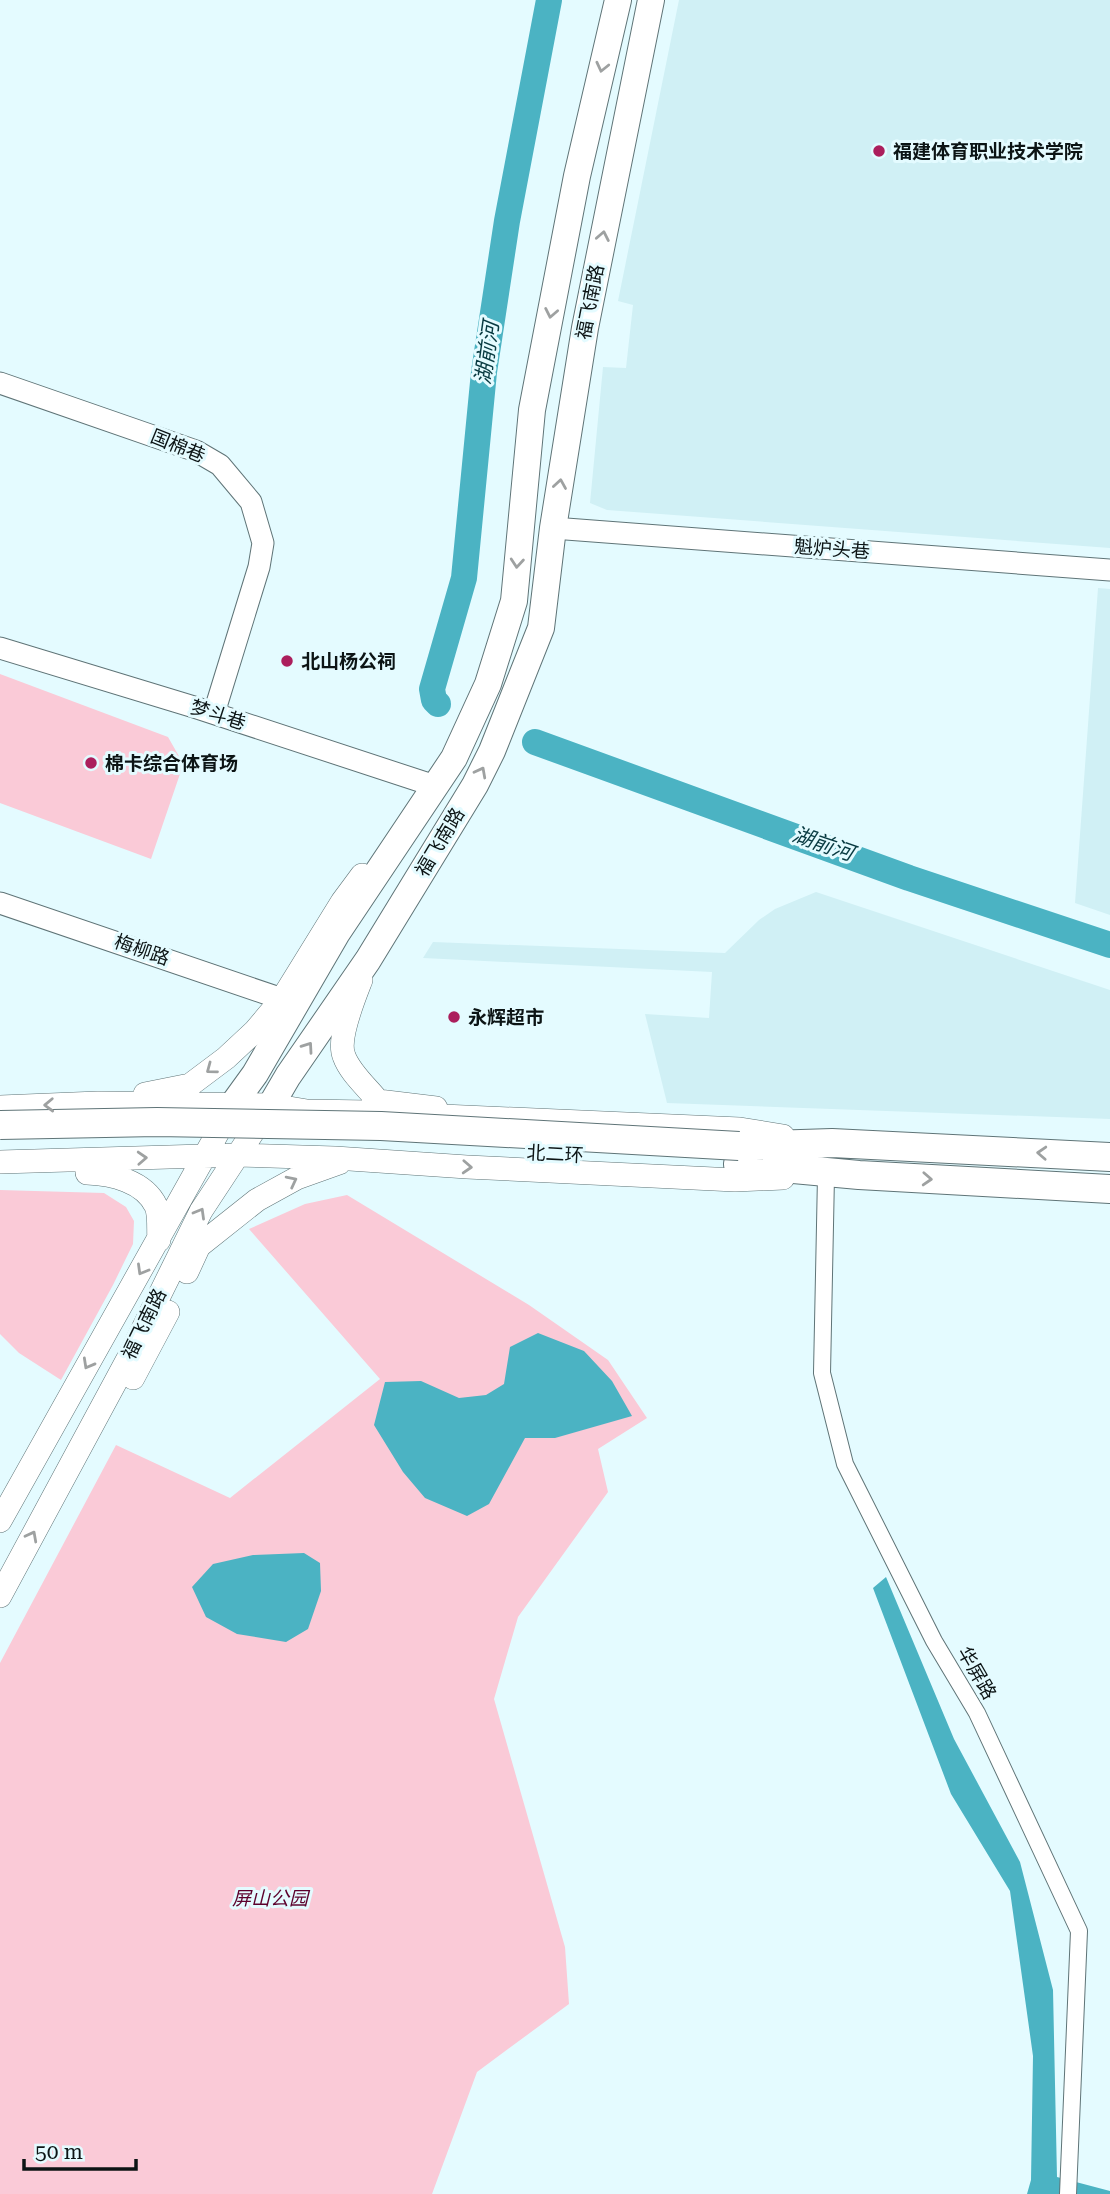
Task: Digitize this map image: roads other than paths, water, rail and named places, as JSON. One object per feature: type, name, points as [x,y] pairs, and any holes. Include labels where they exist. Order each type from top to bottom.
[{"type":"highway","name":"北二环","points":[[4,1113],[157,1122],[381,1126],[738,1155],[859,1175],[1110,1189]]},
{"type":"highway","name":"北二环","points":[[4,1160],[155,1140],[738,1155],[831,1143],[1110,1157]]},
{"type":"main road","name":"福飞南路","points":[[0,1521],[234,1104],[255,1074],[337,933],[454,758],[488,684],[514,601],[532,410],[577,176],[618,0]]},
{"type":"main road","name":"福飞南路","points":[[0,1597],[110,1392],[189,1233],[288,1076],[368,960],[475,785],[492,751],[541,628],[584,328],[651,0]]},
{"type":"main road","points":[[4,1160],[4,1113],[98,1103],[190,1085],[226,1058],[255,1031],[282,999],[342,902],[435,786]]},
{"type":"main road","points":[[368,960],[346,1019],[342,1054],[353,1072],[378,1101],[518,1121]]},
{"type":"main road","points":[[98,1103],[271,1105],[307,1111],[740,1129],[831,1143]]},
{"type":"main road","points":[[429,1164],[432,1115]]},
{"type":"main road","points":[[4,1160],[97,1161],[237,1155],[735,1180],[859,1175]]},
{"type":"main road","points":[[110,1392],[135,1376],[199,1246],[257,1200],[298,1178],[348,1159]]},
{"type":"main road","points":[[4,1160],[114,1174],[143,1191],[156,1207],[159,1240]]},
{"type":"street","name":"国棉巷","points":[[0,383],[197,451],[220,465],[251,502],[263,543],[259,566],[214,713]]},
{"type":"street","name":"魁炉头巷","points":[[554,528],[1110,570]]},
{"type":"street","name":"梦斗巷","points":[[0,648],[214,713],[435,786]]},
{"type":"street","name":"梅柳路","points":[[0,903],[282,999]]},
{"type":"street","name":"华屏路","points":[[826,1177],[821,1373],[845,1464],[934,1641],[977,1713],[1079,1931],[1068,2194]]},
{"type":"water","points":[[538,1333],[584,1351],[612,1381],[632,1416],[555,1438],[525,1438],[489,1504],[467,1516],[425,1498],[403,1472],[374,1425],[385,1382],[421,1381],[459,1398],[486,1395],[504,1384],[510,1347]]},
{"type":"water","points":[[304,1553],[320,1563],[321,1591],[308,1629],[286,1642],[237,1634],[206,1617],[192,1587],[213,1564],[253,1555]]},
{"type":"water","points":[[886,1577],[954,1739],[1020,1862],[1053,1990],[1057,2177],[1110,2191],[1110,2194],[1027,2194],[1031,2180],[1033,2056],[1010,1891],[951,1794],[873,1588]]},
{"type":"waterway","name":"湖前河","points":[[438,704],[434,700],[432,689],[464,578],[484,372],[507,221],[549,0]]},
{"type":"waterway","name":"湖前河","points":[[535,742],[909,878],[1110,945]]},
{"type":"place","name":"福建体育职业技术学院","points":[[879,151]]},
{"type":"place","name":"北山杨公祠","points":[[287,661]]},
{"type":"place","name":"棉卡综合体育场","points":[[91,763]]},
{"type":"place","name":"永辉超市","points":[[454,1017]]},
{"type":"park label","name":"屏山公园","points":[[270,1898]]}]
